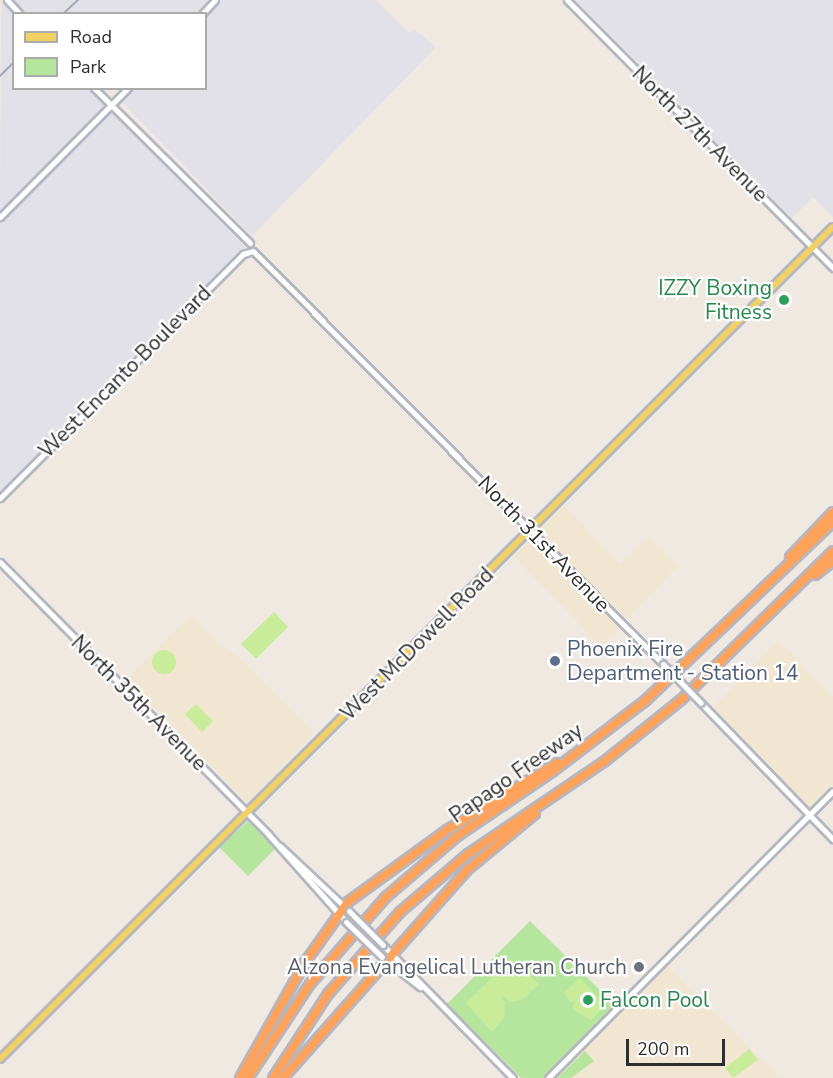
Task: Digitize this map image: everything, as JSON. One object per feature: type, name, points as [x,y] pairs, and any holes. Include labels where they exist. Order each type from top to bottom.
[{"type":"highway","points":[[756,597],[833,512]]},
{"type":"highway","name":"Papago Freeway","points":[[248,1078],[310,984],[386,897],[456,837],[592,742],[645,701],[833,522]]},
{"type":"highway","name":"Papago Freeway","points":[[273,1078],[341,978],[400,912],[468,854],[605,760],[682,699],[833,551]]},
{"type":"highway","points":[[788,597],[833,561]]},
{"type":"highway","points":[[240,1078],[306,961],[347,909],[447,830],[592,742]]},
{"type":"highway","points":[[283,1078],[389,951],[476,861],[605,760]]},
{"type":"main road","name":"West McDowell Road","points":[[0,1059],[833,227]]},
{"type":"street","points":[[7,0],[18,12]]},
{"type":"street","points":[[204,12],[215,0]]},
{"type":"street","name":"North 27th Avenue","points":[[567,0],[833,268]]},
{"type":"street","points":[[96,90],[250,243]]},
{"type":"street","points":[[0,217],[126,90]]},
{"type":"street","name":"North 31st Avenue","points":[[253,251],[531,529],[833,839]]},
{"type":"street","name":"West Encanto Boulevard","points":[[0,498],[243,254],[253,251]]},
{"type":"street","name":"North 35th Avenue","points":[[0,562],[278,845],[340,917],[384,959],[420,987]]},
{"type":"street","points":[[548,1078],[833,792]]},
{"type":"street","name":"North 35th Avenue","points":[[278,845],[289,850],[389,951],[420,987],[513,1078]]},
{"type":"shaded area","points":[[1,0],[14,12],[12,12],[12,90],[90,90],[106,106],[0,211]]},
{"type":"shaded area","points":[[12,0],[210,0],[198,12],[24,12]]},
{"type":"shaded area","points":[[221,0],[376,0],[409,33],[414,29],[436,47],[252,236],[123,103],[132,90],[207,90],[207,15]]},
{"type":"shaded area","points":[[576,0],[833,0],[833,217],[813,197],[792,218]]},
{"type":"shaded area","points":[[110,110],[246,247],[0,494],[0,221]]},
{"type":"shaded area","points":[[562,504],[620,564],[649,536],[678,566],[627,619],[539,533],[539,527]]},
{"type":"shaded area","points":[[533,537],[622,626],[601,646],[512,555]]},
{"type":"shaded area","points":[[191,616],[220,645],[241,659],[314,733],[248,803],[126,679]]},
{"type":"shaded area","points":[[778,640],[833,697],[833,785],[811,807],[807,807],[712,709]]},
{"type":"shaded area","points":[[667,965],[781,1078],[555,1078]]},
{"type":"green space","points":[[274,612],[288,627],[256,659],[241,644]]},
{"type":"green space","points":[[164,650],[172,654],[176,662],[172,670],[164,674],[156,670],[152,662],[156,654]]},
{"type":"green space","points":[[196,704],[213,721],[202,732],[185,714]]},
{"type":"green space","points":[[248,821],[276,848],[248,876],[219,847]]},
{"type":"green space","points":[[530,921],[615,1005],[544,1078],[521,1078],[447,1004]]},
{"type":"green space","points":[[511,959],[539,984],[522,1000],[511,1002],[501,995],[505,1003],[504,1018],[492,1032],[466,1003]]},
{"type":"green space","name":"Falcon Pool","points":[[579,978],[606,1005],[591,1020],[575,1011],[572,1006],[576,1001],[570,1002],[564,993]]},
{"type":"green space","points":[[749,1049],[758,1060],[733,1078],[725,1068]]},
{"type":"green space","points":[[585,1051],[594,1061],[571,1078],[557,1078]]},
{"type":"railway","points":[[65,12],[78,0]]},
{"type":"railway","points":[[0,76],[12,64]]},
{"type":"place","name":"IZZY Boxing Fitness","points":[[784,300]]},
{"type":"place","name":"Phoenix Fire Department - Station 14","points":[[555,661]]},
{"type":"place","name":"Alzona Evangelical Lutheran Church","points":[[639,967]]},
{"type":"place","name":"Falcon Pool","points":[[588,1000]]}]
